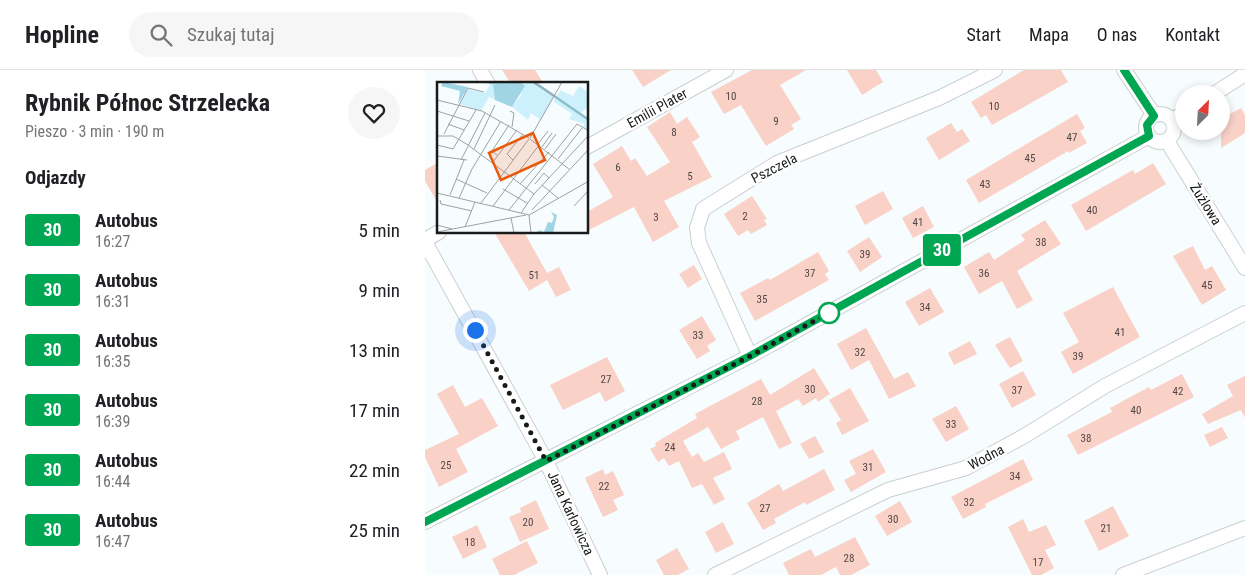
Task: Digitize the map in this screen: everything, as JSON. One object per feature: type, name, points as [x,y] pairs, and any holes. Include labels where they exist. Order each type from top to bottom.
[{"type":"street","points":[[480,70],[487,82]]},
{"type":"street","name":"Emilii Plater","points":[[589,146],[726,70]]},
{"type":"street","name":"Pszczela","points":[[750,356],[699,243],[697,228],[703,209],[777,163],[939,98],[995,70]]},
{"type":"street","points":[[1124,70],[1154,116]]},
{"type":"street","points":[[1228,85],[1245,74]]},
{"type":"street","points":[[1175,116],[1164,114],[1154,116],[1147,125],[1149,136],[1154,141],[1167,141],[1175,128]]},
{"type":"street","points":[[425,522],[750,356],[1149,136]]},
{"type":"street","name":"Żużlowa","points":[[1167,141],[1245,268]]},
{"type":"street","points":[[425,241],[437,233]]},
{"type":"street","name":"Jana Karłowicza","points":[[425,241],[546,461],[600,575]]},
{"type":"street","name":"Wodna","points":[[715,575],[888,490],[966,468],[1026,435],[1105,386],[1245,313]]},
{"type":"street","points":[[1123,575],[1245,528]]},
{"type":"building","points":[[502,70],[535,70],[543,82],[510,82]]},
{"type":"building","points":[[632,70],[671,70],[643,87]]},
{"type":"building","points":[[752,70],[806,70],[780,85],[801,119],[791,125],[794,129],[766,146],[741,105],[724,114],[711,92]]},
{"type":"building","points":[[847,70],[876,70],[883,82],[862,95]]},
{"type":"building","points":[[1024,70],[1061,70],[1068,82],[992,125],[986,115],[981,118],[971,102]]},
{"type":"building","points":[[1241,108],[1245,115],[1245,133],[1221,148],[1221,140],[1230,140],[1230,114]]},
{"type":"building","points":[[670,112],[677,124],[687,117],[700,137],[692,142],[712,177],[664,201],[679,227],[653,242],[634,207],[589,230],[589,211],[613,197],[593,164],[622,146],[631,161],[635,158],[647,176],[670,162],[647,127]]},
{"type":"building","points":[[1077,114],[1085,128],[1080,131],[1087,143],[1069,153],[1068,151],[979,203],[966,180]]},
{"type":"building","points":[[951,123],[957,132],[962,129],[970,141],[939,160],[926,138]]},
{"type":"building","points":[[437,163],[437,202],[425,181],[425,170]]},
{"type":"building","points":[[1153,163],[1166,184],[1086,231],[1071,205],[1133,170],[1135,174]]},
{"type":"building","points":[[883,191],[893,209],[865,225],[855,206]]},
{"type":"building","points":[[752,196],[767,219],[764,220],[767,225],[751,234],[748,230],[738,236],[724,214]]},
{"type":"building","points":[[923,206],[934,227],[913,238],[902,218]]},
{"type":"building","points":[[1045,220],[1061,244],[1017,271],[1033,300],[1017,309],[1002,281],[979,294],[964,267],[989,252],[994,260],[1025,240],[1021,235]]},
{"type":"building","points":[[495,234],[525,234],[547,273],[559,267],[571,290],[556,297],[547,280],[529,291]]},
{"type":"building","points":[[869,237],[882,257],[860,272],[847,251]]},
{"type":"building","points":[[1193,246],[1205,270],[1212,266],[1226,290],[1202,305],[1173,256]]},
{"type":"building","points":[[818,252],[829,271],[825,274],[829,280],[755,321],[740,293],[768,278],[770,280]]},
{"type":"building","points":[[694,265],[702,279],[688,288],[679,274]]},
{"type":"building","points":[[1113,287],[1140,337],[1073,374],[1061,352],[1079,342],[1063,313]]},
{"type":"building","points":[[930,288],[944,312],[919,326],[905,302]]},
{"type":"building","points":[[702,316],[716,340],[707,346],[710,351],[697,359],[679,330]]},
{"type":"building","points":[[866,328],[894,379],[908,372],[916,386],[889,399],[869,360],[851,370],[837,344]]},
{"type":"building","points":[[1010,337],[1023,361],[1010,368],[995,345]]},
{"type":"building","points":[[970,341],[977,354],[954,365],[948,353]]},
{"type":"building","points":[[607,357],[625,391],[605,402],[600,392],[563,410],[550,385]]},
{"type":"building","points":[[814,368],[830,394],[818,402],[816,398],[803,406],[798,399],[776,411],[792,443],[779,449],[763,417],[736,431],[740,439],[721,449],[708,427],[683,441],[692,457],[698,453],[704,462],[724,452],[732,469],[713,478],[725,499],[714,505],[702,484],[692,488],[679,461],[669,466],[664,458],[658,462],[650,449],[656,446],[655,443],[697,418],[695,414],[761,379],[770,395]]},
{"type":"building","points":[[1023,371],[1036,395],[1012,408],[999,384]]},
{"type":"building","points":[[1182,374],[1194,397],[1078,455],[1067,435],[1112,412],[1110,408],[1149,387],[1151,390]]},
{"type":"building","points":[[1245,376],[1245,418],[1241,410],[1208,424],[1202,414],[1233,396],[1227,385]]},
{"type":"building","points":[[453,385],[465,407],[482,398],[498,426],[456,449],[468,472],[439,487],[425,457],[425,450],[459,434],[437,394]]},
{"type":"building","points":[[850,388],[869,421],[842,435],[836,423],[841,420],[829,400]]},
{"type":"building","points":[[956,406],[969,429],[946,442],[932,419]]},
{"type":"building","points":[[1222,427],[1228,438],[1210,447],[1204,435]]},
{"type":"building","points":[[815,436],[824,452],[809,459],[800,444]]},
{"type":"building","points":[[873,449],[886,472],[851,492],[844,480],[856,474],[849,461]]},
{"type":"building","points":[[1023,459],[1033,480],[985,504],[986,507],[963,519],[951,497]]},
{"type":"building","points":[[603,469],[605,475],[613,471],[624,495],[613,500],[618,510],[603,517],[585,478]]},
{"type":"building","points":[[824,469],[835,490],[806,505],[805,502],[774,519],[776,523],[763,530],[747,503],[779,484],[783,491]]},
{"type":"building","points":[[536,500],[549,529],[520,542],[509,517],[521,512],[520,508]]},
{"type":"building","points":[[900,501],[912,522],[887,536],[875,516]]},
{"type":"building","points":[[1113,506],[1129,536],[1099,551],[1084,521]]},
{"type":"building","points":[[1023,519],[1029,532],[1046,525],[1056,545],[1045,550],[1054,568],[1041,575],[1032,575],[1008,527]]},
{"type":"building","points":[[723,522],[734,544],[716,553],[705,532]]},
{"type":"building","points":[[477,525],[487,547],[463,559],[452,537]]},
{"type":"building","points":[[855,537],[870,565],[851,575],[840,575],[836,567],[821,575],[789,575],[783,563],[811,549],[815,557]]},
{"type":"building","points":[[527,541],[538,563],[514,575],[500,575],[492,559]]},
{"type":"building","points":[[677,548],[689,569],[678,575],[664,575],[656,560]]},
{"type":"bus line","name":"30","points":[[425,522],[750,356],[1149,136],[1146,129],[1148,121],[1154,116],[1124,70]]},
{"type":"route","points":[[475,330],[546,461],[750,356],[836,309],[829,313]]}]
